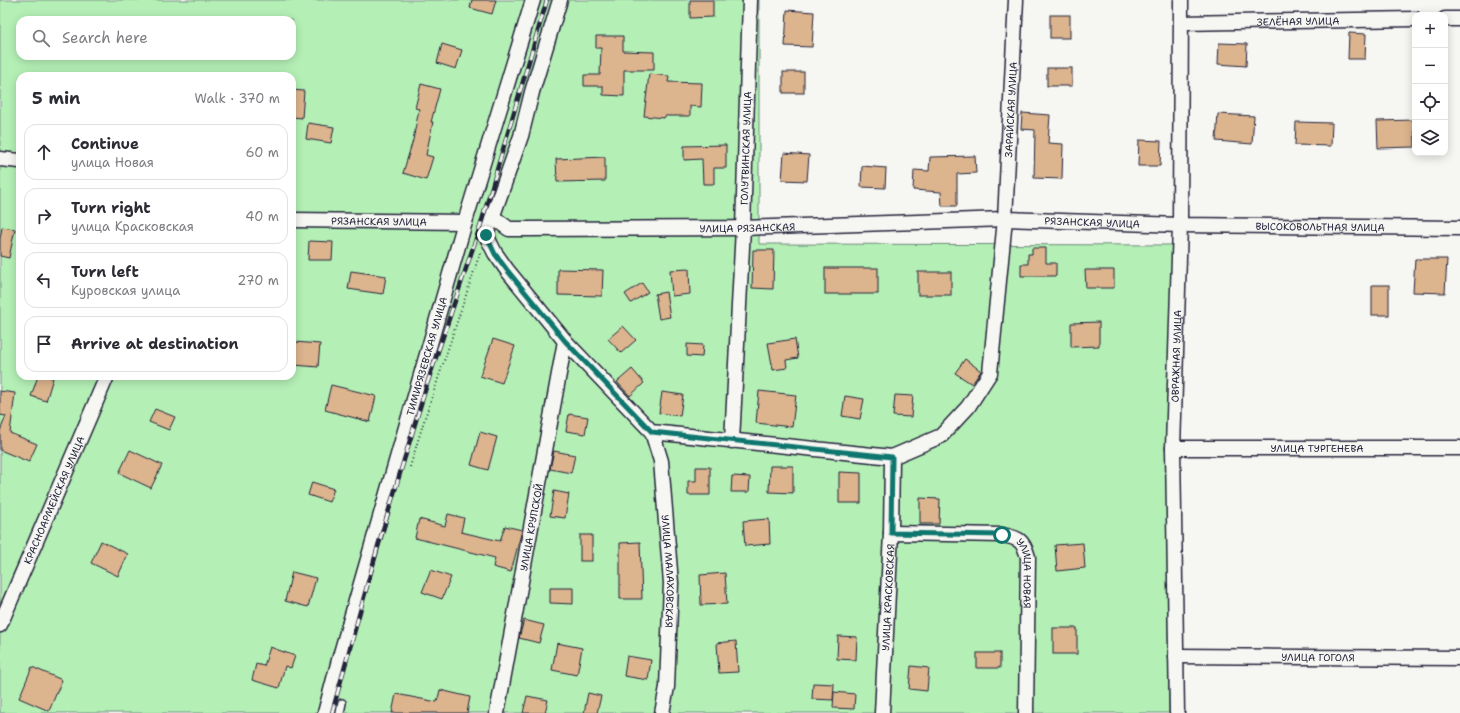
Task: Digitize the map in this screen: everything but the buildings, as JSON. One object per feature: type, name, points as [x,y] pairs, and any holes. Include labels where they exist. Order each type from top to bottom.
[{"type":"street","name":"ТИМИРЯЗЕВСКАЯ УЛИЦА","points":[[325,713],[343,645],[465,222],[533,0]]},
{"type":"street","points":[[560,0],[521,136],[494,218],[486,235],[495,254],[565,341],[652,432],[892,457]]},
{"type":"street","name":"ГОЛУТВИНСКАЯ УЛИЦА","points":[[732,441],[743,228],[750,0]]},
{"type":"street","name":"ЗАРАЙСКАЯ УЛИЦА","points":[[892,457],[941,436],[968,407],[990,373],[1004,219],[1016,0]]},
{"type":"street","name":"ОВРАЖНАЯ УЛИЦА","points":[[1177,713],[1173,448],[1180,224],[1181,0]]},
{"type":"street","name":"ЗЕЛЁНАЯ УЛИЦА","points":[[1181,23],[1412,19]]},
{"type":"street","points":[[1448,19],[1460,19]]},
{"type":"street","points":[[0,159],[16,161]]},
{"type":"street","name":"УЛИЦА РЯЗАНСКАЯ","points":[[494,218],[509,229],[743,228],[1004,219]]},
{"type":"street","name":"РЯЗАНСКАЯ УЛИЦА","points":[[1004,219],[1180,224]]},
{"type":"street","name":"РЯЗАНСКАЯ УЛИЦА","points":[[296,220],[465,222]]},
{"type":"street","name":"ВЫСОКОВОЛЬТНАЯ УЛИЦА","points":[[1180,224],[1460,228]]},
{"type":"street","name":"УЛИЦА КРУПСКОЙ","points":[[497,713],[565,341]]},
{"type":"street","name":"КРАСНОАРМЕЙСКАЯ УЛИЦА","points":[[0,625],[105,380]]},
{"type":"street","name":"УЛИЦА МАЛАХОВСКАЯ","points":[[652,432],[662,461],[671,583],[667,688],[662,713]]},
{"type":"street","name":"УЛИЦА ТУРГЕНЕВА","points":[[1173,448],[1460,448]]},
{"type":"street","name":"УЛИЦА КРАСКОВСКАЯ","points":[[882,713],[891,533],[892,457]]},
{"type":"street","name":"УЛИЦА НОВАЯ","points":[[891,533],[1002,535],[1018,538],[1025,547],[1028,558],[1026,713]]},
{"type":"street","name":"УЛИЦА ГОГОЛЯ","points":[[1176,656],[1460,658]]},
{"type":"lane","points":[[340,713],[342,703]]},
{"type":"path","name":"ТИМИРЯЗЕВСКАЯ УЛИЦА","points":[[409,469],[486,235]]},
{"type":"green space","points":[[0,0],[759,0],[759,244],[1173,245],[1166,430],[1169,713],[0,713]]},
{"type":"railway","points":[[332,713],[378,546],[427,384],[481,224],[547,0]]},
{"type":"route","points":[[486,235],[495,254],[518,285],[565,341],[652,432],[892,457],[891,533],[1002,535]]}]
